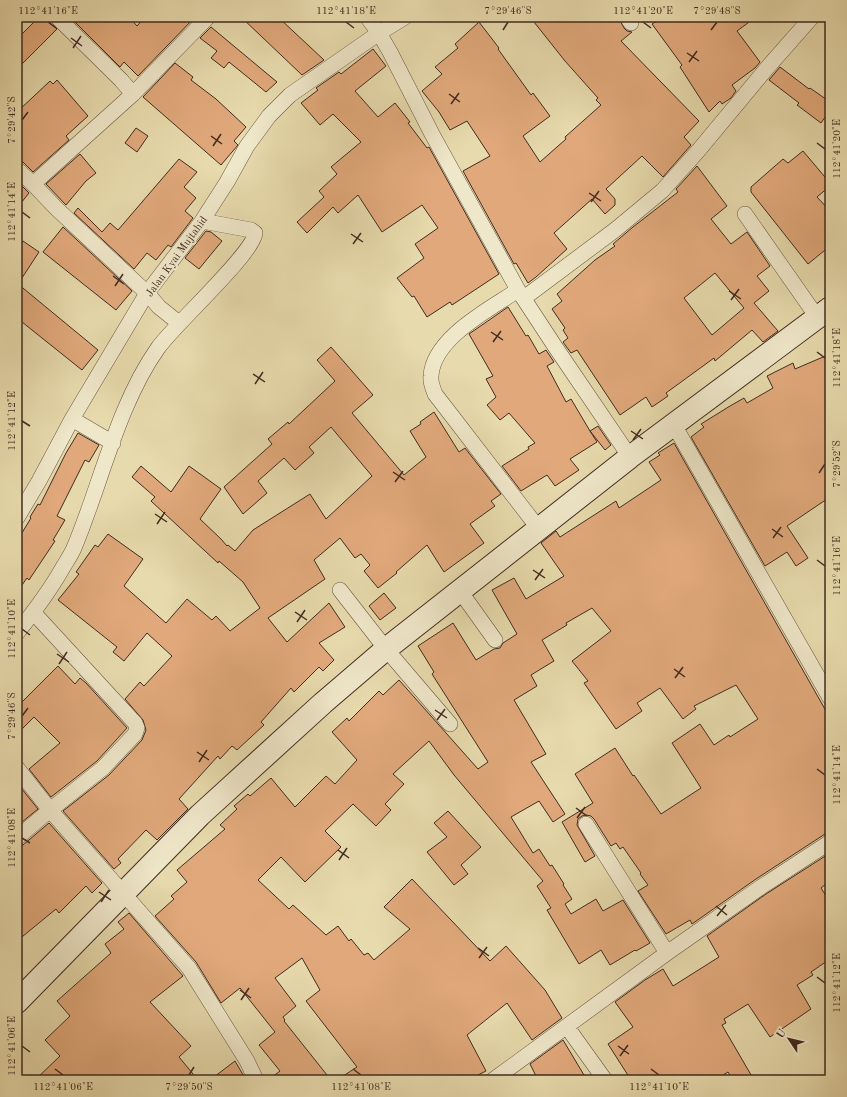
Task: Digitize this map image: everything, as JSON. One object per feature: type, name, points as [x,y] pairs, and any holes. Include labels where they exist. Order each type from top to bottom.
[{"type":"street","points":[[57,17],[121,80],[133,94]]},
{"type":"street","points":[[33,184],[133,94],[208,17]]},
{"type":"street","points":[[367,17],[379,33],[390,52],[432,134],[521,294],[630,457]]},
{"type":"street","name":"Jalan Kyai Mujtahid","points":[[17,518],[77,422],[148,293],[209,222],[227,182],[247,146],[269,116],[290,95],[379,33],[406,17]]},
{"type":"street","points":[[539,529],[435,394],[431,384],[434,363],[453,336],[462,327],[521,294],[615,230],[662,190],[693,157],[741,98],[812,17]]},
{"type":"street","points":[[17,169],[57,209],[148,293],[159,306],[178,322]]},
{"type":"street","points":[[17,1002],[217,799],[323,703],[386,649],[630,457],[824,312],[745,214]]},
{"type":"street","points":[[17,633],[52,586],[74,550],[109,440],[158,347],[178,322],[230,270],[254,240],[254,232],[242,228],[209,222]]},
{"type":"street","points":[[77,422],[109,440]]},
{"type":"street","points":[[674,425],[830,698]]},
{"type":"street","points":[[340,590],[386,649],[450,724]]},
{"type":"street","points":[[460,591],[495,640]]},
{"type":"street","points":[[17,838],[103,768],[135,734],[137,728],[135,723],[34,612]]},
{"type":"street","points":[[17,768],[50,810],[189,968],[256,1080]]},
{"type":"street","points":[[586,824],[667,953]]},
{"type":"street","points":[[493,1080],[667,953],[761,887],[830,842]]},
{"type":"street","points":[[567,1027],[605,1080]]},
{"type":"building","points":[[39,17],[48,17],[50,23],[57,29],[17,69],[17,39]]},
{"type":"building","points":[[70,17],[129,17],[137,26],[145,17],[195,17],[138,76],[124,62],[120,67]]},
{"type":"building","points":[[241,17],[278,17],[324,60],[302,75]]},
{"type":"building","points":[[530,17],[618,17],[624,28],[627,31],[632,32],[621,41],[699,121],[684,137],[691,145],[663,177],[642,156],[606,189],[615,199],[615,205],[605,214],[592,199],[554,233],[567,249],[528,283],[516,263],[514,264],[463,171],[490,156],[467,121],[450,130],[439,112],[422,91],[442,74],[435,67],[458,48],[455,44],[479,22],[499,48],[498,49],[531,95],[533,93],[550,116],[523,136],[540,162],[601,105],[596,100],[598,98],[565,61]]},
{"type":"building","points":[[663,17],[756,17],[737,31],[760,62],[755,68],[732,85],[736,91],[731,98],[722,104],[720,101],[709,112],[680,67],[682,65],[652,24]]},
{"type":"building","points":[[211,27],[277,82],[266,92],[229,62],[224,68],[211,58],[217,51],[200,38]]},
{"type":"building","points":[[373,49],[386,66],[355,91],[378,117],[395,103],[410,122],[408,123],[427,148],[429,147],[499,274],[452,305],[450,302],[427,317],[414,296],[412,297],[397,278],[424,258],[415,244],[438,228],[422,205],[382,232],[358,195],[338,213],[333,207],[307,233],[297,222],[324,197],[319,191],[337,174],[331,167],[361,142],[333,114],[320,125],[301,103],[318,90],[316,88],[339,72],[341,74]]},
{"type":"building","points":[[175,63],[193,77],[191,80],[216,99],[246,127],[234,141],[238,145],[221,165],[143,97]]},
{"type":"building","points":[[780,67],[809,89],[810,88],[830,102],[830,110],[821,123],[797,105],[799,103],[769,80]]},
{"type":"building","points":[[57,80],[88,116],[66,136],[69,140],[33,172],[23,162],[17,160],[17,112],[50,81],[53,84]]},
{"type":"building","points":[[136,128],[148,136],[137,152],[125,143]]},
{"type":"building","points":[[803,151],[830,183],[830,186],[817,197],[830,211],[830,246],[808,264],[751,192],[751,187],[783,159],[788,163]]},
{"type":"building","points":[[80,154],[96,173],[86,181],[66,205],[46,184]]},
{"type":"building","points":[[179,159],[197,172],[184,187],[196,198],[185,211],[193,218],[171,247],[168,245],[156,260],[147,253],[134,269],[74,213],[78,208],[102,232],[110,223],[118,230]]},
{"type":"building","points":[[697,166],[727,206],[711,219],[731,244],[747,232],[770,266],[757,276],[769,291],[754,303],[778,331],[763,342],[752,330],[715,361],[714,358],[666,393],[668,396],[652,407],[646,397],[620,415],[577,350],[571,353],[563,342],[568,338],[563,330],[565,328],[552,309],[562,301],[557,294],[595,260],[615,246],[613,244],[633,227],[678,192],[676,189]],"holes":[[[715,273],[744,308],[712,335],[684,298]]]},
{"type":"building","points":[[17,181],[29,193],[17,208]]},
{"type":"building","points":[[63,227],[132,291],[116,310],[43,252]]},
{"type":"building","points":[[206,231],[211,232],[222,241],[199,269],[185,258]]},
{"type":"building","points":[[23,241],[39,252],[18,284],[98,350],[82,370],[17,318],[17,249]]},
{"type":"building","points":[[508,307],[526,336],[528,335],[539,354],[546,350],[554,362],[547,366],[566,402],[571,399],[597,442],[570,459],[579,470],[555,486],[547,475],[521,491],[502,466],[529,449],[528,447],[535,443],[509,413],[500,420],[487,405],[496,397],[486,379],[493,376],[469,334]]},
{"type":"building","points":[[331,347],[373,395],[352,413],[404,475],[426,457],[410,431],[421,424],[420,422],[434,412],[459,452],[465,448],[501,494],[491,501],[495,506],[470,524],[484,543],[444,572],[427,545],[396,572],[397,573],[378,588],[364,571],[370,565],[361,554],[355,558],[340,538],[314,560],[325,579],[268,618],[287,642],[329,603],[345,627],[319,643],[334,660],[323,671],[319,667],[294,692],[291,688],[261,722],[264,725],[237,750],[232,746],[220,759],[218,756],[179,799],[188,809],[157,840],[146,830],[118,859],[121,863],[114,869],[63,811],[109,775],[142,740],[146,730],[143,720],[125,699],[140,682],[144,686],[172,656],[147,633],[124,661],[113,652],[117,647],[58,600],[79,574],[76,572],[95,545],[98,547],[108,534],[143,559],[124,586],[166,623],[187,599],[212,620],[216,616],[230,631],[260,608],[243,582],[219,561],[218,563],[151,501],[155,497],[132,477],[141,466],[171,492],[189,466],[221,489],[200,519],[227,546],[228,545],[235,551],[253,530],[310,494],[326,519],[372,476],[331,427],[309,447],[314,453],[295,470],[284,458],[258,481],[267,493],[243,514],[224,487],[272,444],[268,439],[288,422],[289,424],[335,381],[317,360]]},
{"type":"building","points":[[830,354],[830,497],[787,526],[808,558],[796,566],[787,552],[765,566],[691,437],[704,427],[701,424],[730,406],[744,398],[747,403],[773,388],[767,376],[793,363],[795,369]]},
{"type":"building","points":[[598,426],[611,445],[605,450],[590,431]]},
{"type":"building","points":[[78,433],[99,445],[89,462],[85,460],[57,516],[65,520],[53,540],[55,541],[29,580],[27,578],[17,592],[17,541],[38,504],[40,505],[66,453]]},
{"type":"building","points":[[674,443],[830,718],[830,833],[825,834],[756,879],[692,924],[690,920],[666,934],[638,891],[648,885],[640,874],[641,873],[623,847],[620,849],[616,843],[611,846],[594,819],[591,816],[586,815],[578,819],[577,825],[595,856],[585,862],[562,822],[593,803],[575,774],[615,748],[633,776],[634,775],[661,814],[701,788],[672,743],[700,724],[714,745],[729,735],[730,737],[758,719],[736,685],[694,706],[696,709],[683,719],[660,688],[637,703],[642,711],[616,729],[584,683],[588,681],[572,661],[611,631],[592,608],[566,623],[567,625],[542,640],[554,661],[531,675],[537,686],[514,700],[546,754],[531,762],[565,814],[553,822],[539,801],[511,817],[533,853],[539,849],[550,866],[552,865],[564,884],[563,885],[572,899],[565,904],[571,914],[596,899],[603,911],[623,900],[650,943],[610,965],[601,950],[579,964],[547,910],[551,908],[537,886],[543,881],[454,775],[429,741],[393,774],[404,784],[385,804],[391,810],[376,826],[353,804],[325,831],[341,847],[305,882],[281,857],[258,880],[289,909],[293,905],[326,935],[338,926],[349,941],[351,939],[364,955],[368,953],[374,960],[410,929],[384,907],[412,879],[490,961],[506,946],[545,990],[562,1018],[532,1040],[507,1003],[467,1035],[486,1071],[468,1080],[337,1080],[357,1067],[306,1001],[320,990],[302,958],[275,978],[296,1006],[283,1017],[285,1020],[284,1021],[331,1080],[268,1080],[280,1071],[259,1045],[275,1032],[240,988],[221,1003],[196,962],[155,916],[174,899],[171,896],[187,882],[177,870],[225,829],[220,825],[237,809],[234,806],[248,794],[250,796],[271,778],[295,807],[326,776],[335,784],[357,760],[332,732],[347,718],[349,721],[379,691],[383,695],[399,680],[478,769],[488,762],[432,674],[434,672],[418,646],[453,623],[476,660],[494,649],[500,648],[503,643],[517,634],[492,590],[514,578],[526,599],[564,576],[541,543],[556,531],[560,537],[616,501],[619,508],[661,480],[649,462],[660,455],[658,453]]},
{"type":"building","points":[[384,593],[396,608],[380,620],[369,606]]},
{"type":"building","points":[[58,666],[75,684],[80,678],[86,683],[127,728],[97,761],[51,797],[29,769],[60,743],[34,717],[17,734],[17,707]]},
{"type":"building","points":[[17,783],[38,809],[17,826]]},
{"type":"building","points":[[448,811],[481,847],[461,865],[468,874],[454,885],[427,852],[447,837],[434,823]]},
{"type":"building","points":[[49,823],[102,883],[92,893],[86,886],[59,913],[56,909],[17,941],[17,847],[23,845]]},
{"type":"building","points":[[830,853],[830,881],[821,888],[830,902],[830,959],[811,972],[813,975],[797,985],[811,1009],[770,1037],[748,1004],[724,1019],[726,1023],[722,1025],[754,1080],[733,1080],[728,1072],[715,1080],[631,1080],[608,1044],[633,1027],[615,1002],[663,969],[673,986],[719,957],[707,936],[766,894]]},
{"type":"building","points":[[129,913],[183,976],[150,1002],[191,1046],[179,1057],[198,1080],[35,1080],[60,1056],[45,1040],[70,1016],[57,1001],[111,953],[105,944],[124,929],[118,922]]},
{"type":"building","points":[[563,1040],[587,1080],[538,1080],[530,1064]]},
{"type":"building","points":[[235,1061],[246,1080],[210,1080]]}]
